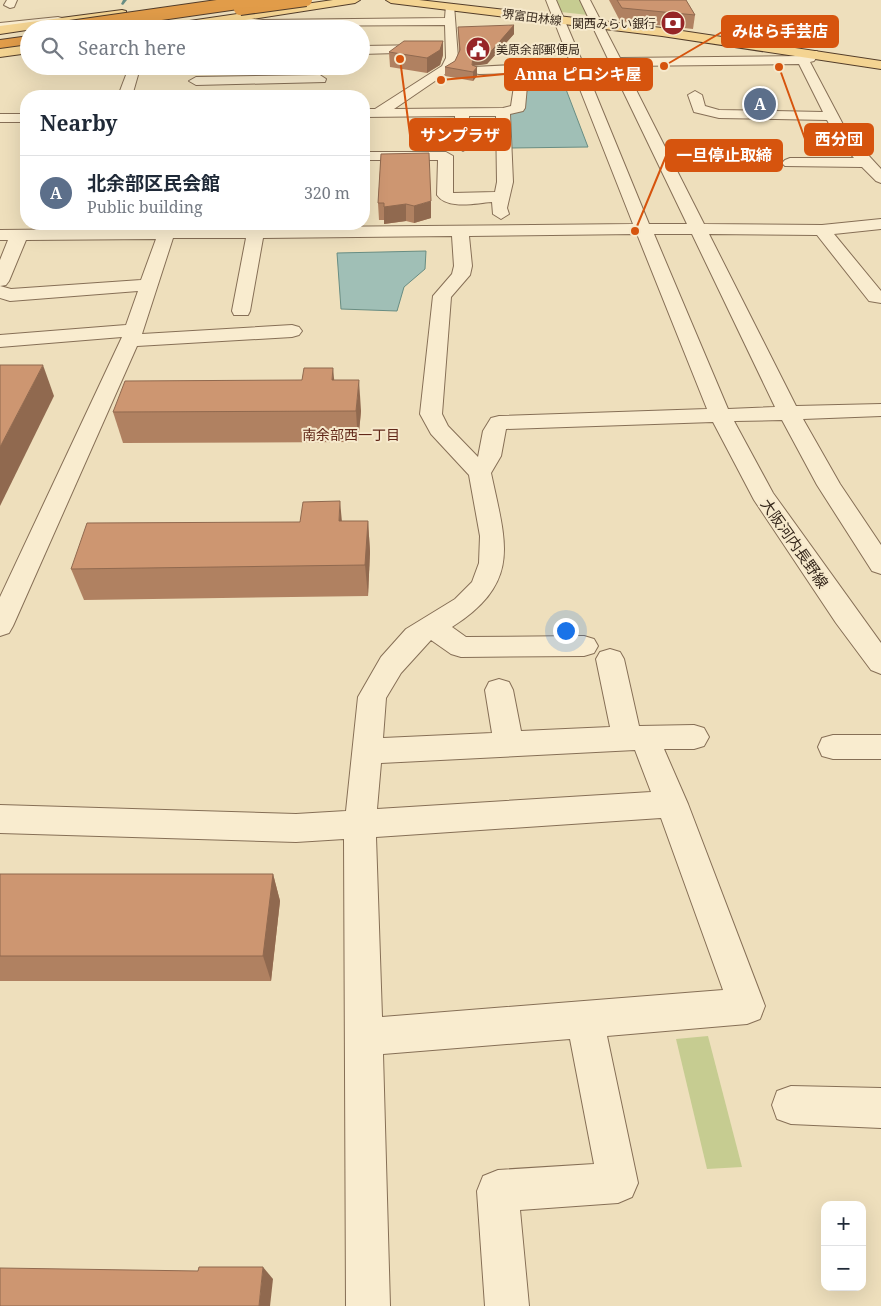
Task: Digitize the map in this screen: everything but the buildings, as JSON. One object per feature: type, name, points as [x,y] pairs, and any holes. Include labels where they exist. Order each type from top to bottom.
[{"type":"highway","points":[[119,20],[259,0]]},
{"type":"highway","points":[[176,20],[309,3]]},
{"type":"highway","points":[[0,37],[20,34]]},
{"type":"highway","points":[[0,44],[20,45]]},
{"type":"main road","points":[[77,20],[218,0]]},
{"type":"main road","points":[[225,20],[309,3],[355,0]]},
{"type":"main road","name":"堺富田林線","points":[[391,0],[597,24],[808,57],[881,65]]},
{"type":"main road","points":[[148,10],[151,20]]},
{"type":"main road","points":[[0,30],[20,27]]},
{"type":"street","name":"大阪河内長野線","points":[[551,0],[721,417],[762,495],[845,616],[881,663]]},
{"type":"street","points":[[585,0],[617,62],[696,229],[789,413],[829,485],[881,565]]},
{"type":"street","points":[[309,3],[320,12],[319,20]]},
{"type":"street","points":[[379,112],[448,68],[452,58],[450,7]]},
{"type":"street","points":[[239,18],[245,20]]},
{"type":"street","points":[[73,20],[85,19]]},
{"type":"street","points":[[370,24],[450,21]]},
{"type":"street","points":[[0,26],[20,24]]},
{"type":"street","points":[[0,54],[20,48]]},
{"type":"street","points":[[370,50],[451,49]]},
{"type":"street","points":[[479,70],[617,62],[808,57],[841,134],[881,178]]},
{"type":"street","points":[[370,113],[503,112],[518,108],[522,73],[535,68]]},
{"type":"street","points":[[127,90],[132,75]]},
{"type":"street","points":[[193,90],[197,75]]},
{"type":"street","points":[[319,75],[320,90]]},
{"type":"street","points":[[695,95],[700,109],[719,114],[832,116]]},
{"type":"street","points":[[462,112],[463,147]]},
{"type":"street","points":[[503,112],[505,182],[498,208],[506,230]]},
{"type":"street","points":[[0,118],[20,118]]},
{"type":"street","points":[[823,134],[841,134]]},
{"type":"street","points":[[370,156],[446,156],[445,195],[453,199],[500,198]]},
{"type":"street","points":[[790,163],[866,162]]},
{"type":"street","points":[[370,230],[822,230],[881,224]]},
{"type":"street","points":[[0,235],[74,230]]},
{"type":"street","points":[[101,230],[166,234],[255,234],[288,230]]},
{"type":"street","points":[[822,230],[876,296],[881,297]]},
{"type":"street","points":[[368,1306],[362,1037],[360,825],[372,697],[391,665],[416,636],[464,606],[483,586],[492,563],[492,536],[480,473],[450,444],[431,414],[442,296],[461,275],[463,266],[460,231]]},
{"type":"street","points":[[3,614],[132,336],[166,234]]},
{"type":"street","points":[[241,312],[235,289],[255,234]]},
{"type":"street","points":[[0,281],[19,235]]},
{"type":"street","points":[[0,292],[10,295],[148,285]]},
{"type":"street","points":[[0,341],[292,331]]},
{"type":"street","points":[[480,473],[490,456],[494,431],[499,423],[721,417],[881,410]]},
{"type":"street","points":[[431,626],[461,647],[584,646]]},
{"type":"street","points":[[362,1037],[747,1006],[672,804],[635,737],[610,659]]},
{"type":"street","points":[[500,690],[509,745]]},
{"type":"street","points":[[367,751],[635,737],[694,737]]},
{"type":"street","points":[[833,747],[881,747]]},
{"type":"street","points":[[0,820],[296,828],[672,804]]},
{"type":"street","points":[[507,1306],[498,1191],[618,1183],[585,1019]]},
{"type":"street","points":[[791,1105],[881,1108]]},
{"type":"green space","points":[[556,0],[580,0],[588,15],[561,12]]},
{"type":"green space","points":[[708,1036],[742,1167],[707,1169],[676,1039]]},
{"type":"water","points":[[545,71],[559,71],[588,147],[511,148],[510,113],[524,110],[529,75]]},
{"type":"water","points":[[426,251],[425,269],[404,287],[397,311],[341,309],[337,253]]},
{"type":"waterway","points":[[123,4],[125,0]]},
{"type":"place","name":"関西みらい銀行","points":[[673,23]]},
{"type":"place","name":"美原余部郵便局","points":[[478,49]]},
{"type":"place","name":"サンプラザ","points":[[400,59]]},
{"type":"place","name":"みはら手芸店","points":[[664,66]]},
{"type":"place","name":"西分団","points":[[779,67]]},
{"type":"place","name":"Anna ピロシキ屋","points":[[441,80]]},
{"type":"place","name":"北余部区民会館","points":[[760,104]]},
{"type":"place","name":"一旦停止取締","points":[[635,231]]},
{"type":"district","name":"南余部西一丁目","points":[[351,434]]}]
